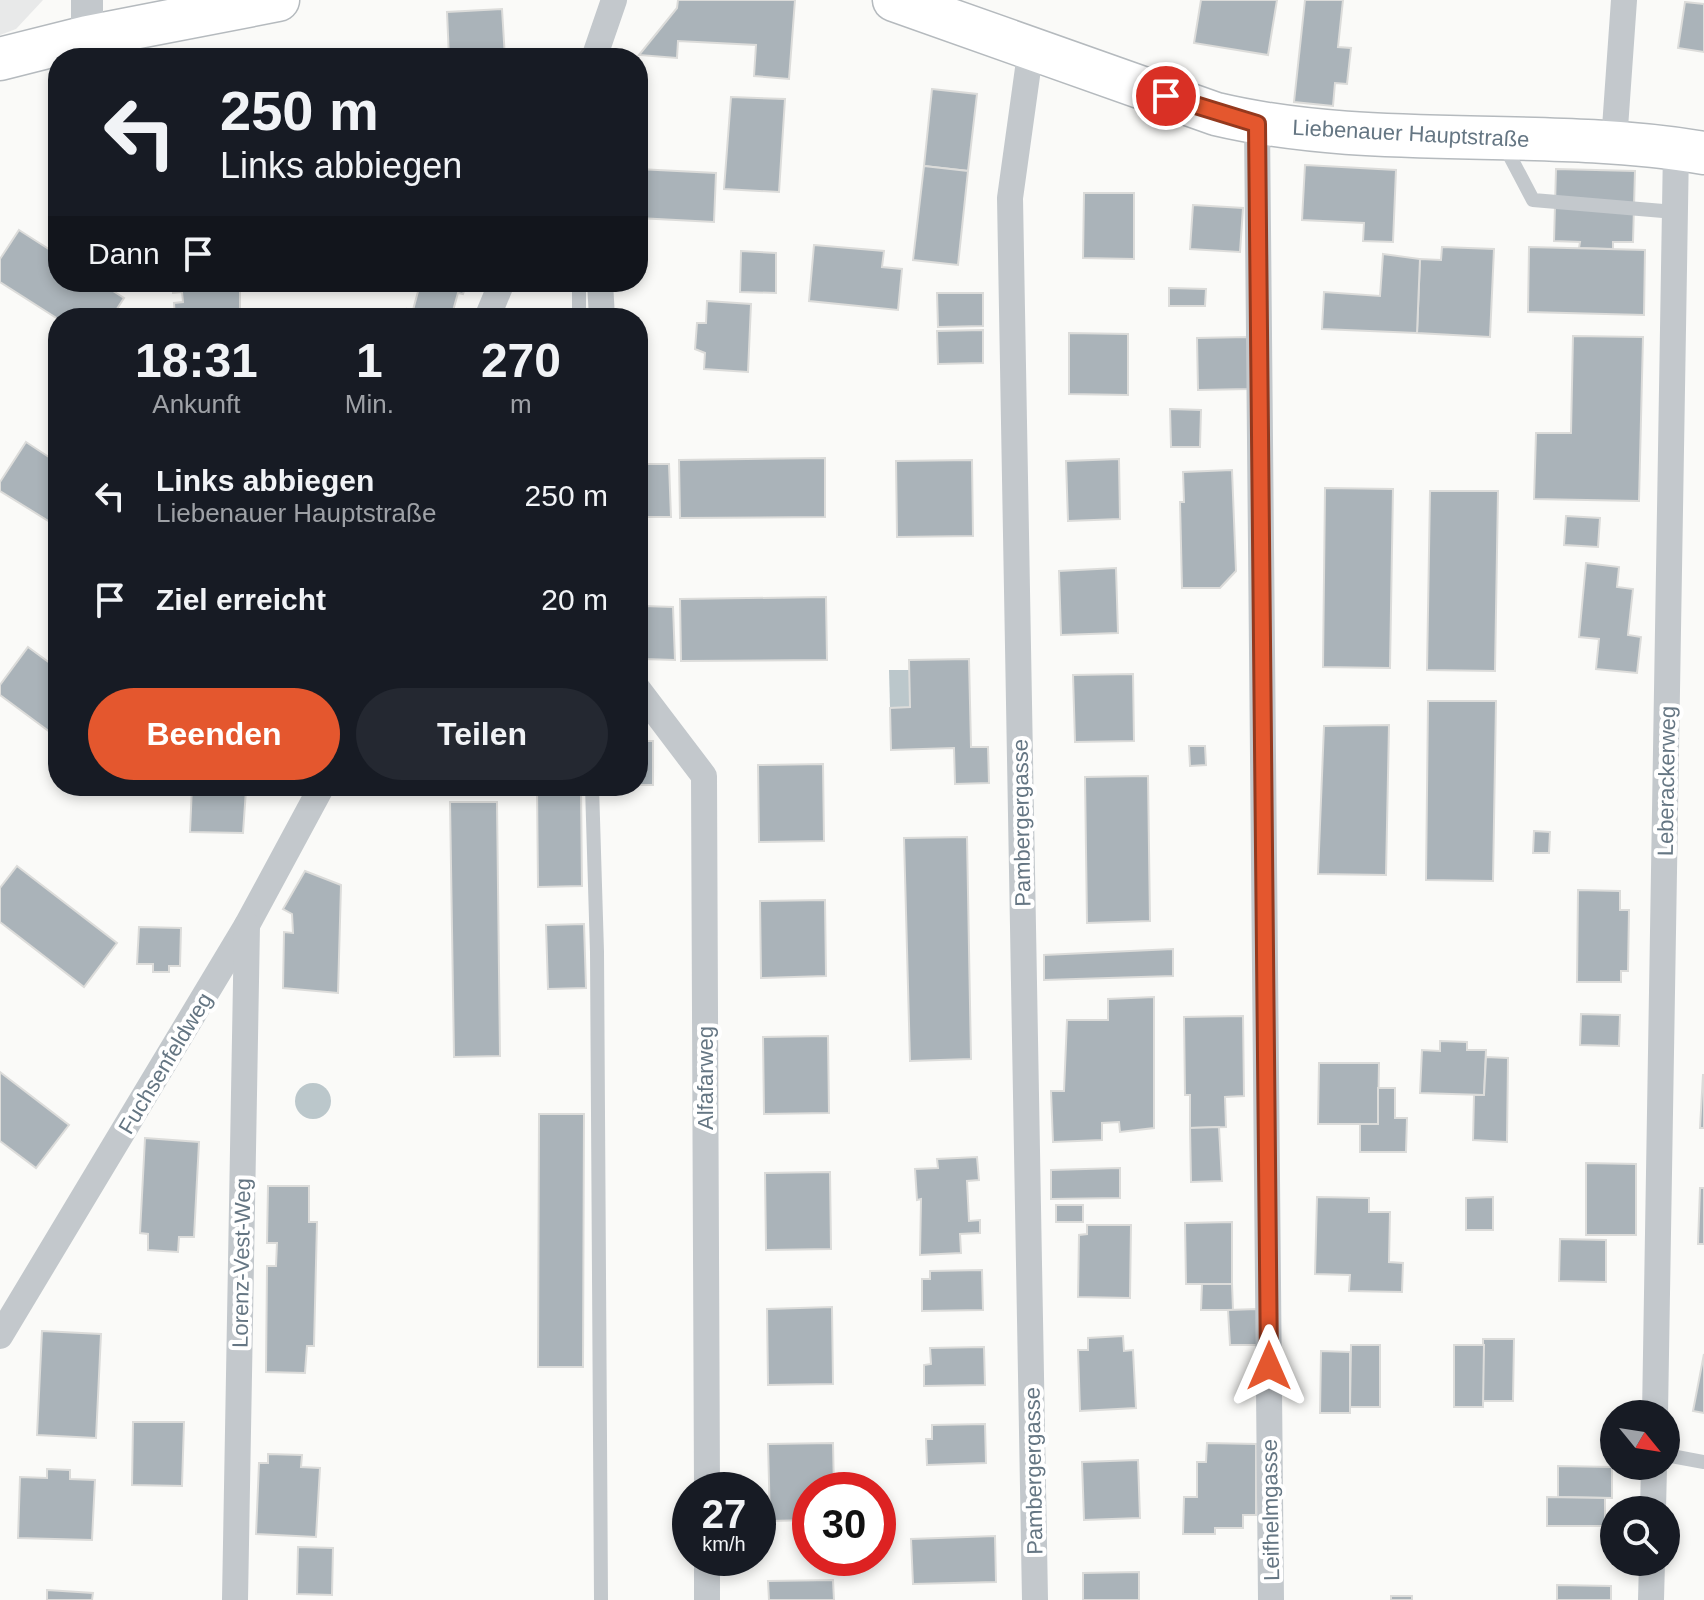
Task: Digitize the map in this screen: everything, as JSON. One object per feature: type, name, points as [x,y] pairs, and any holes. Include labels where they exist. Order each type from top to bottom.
[{"type":"main road","points":[[0,59],[87,18],[278,0]]},
{"type":"main road","name":"Liebenauer Hauptstraße","points":[[894,0],[1216,114],[1257,124],[1501,139],[1614,142],[1690,150]]},
{"type":"street","points":[[597,48],[614,0]]},
{"type":"street","points":[[1614,142],[1624,0]]},
{"type":"street","name":"Pambergergasse","points":[[1031,47],[1010,198],[1035,1600]]},
{"type":"street","name":"Leifhelmgasse","points":[[1257,124],[1271,1600]]},
{"type":"street","name":"Leberackerweg","points":[[1655,1400],[1675,212],[1690,150]]},
{"type":"street","name":"Alfafarweg","points":[[648,702],[704,776],[707,1472]]},
{"type":"street","name":"Fuchsenfeldweg","points":[[0,1336],[247,925],[317,796]]},
{"type":"street","name":"Lorenz-Vest-Weg","points":[[235,1600],[247,925]]},
{"type":"street","points":[[707,1576],[707,1600]]},
{"type":"street","points":[[1651,1600],[1652,1576]]},
{"type":"lane","points":[[1501,139],[1533,200],[1675,212]]},
{"type":"lane","points":[[592,796],[598,968],[601,1600]]},
{"type":"lane","points":[[1680,1458],[1704,1462]]},
{"type":"shaded area","points":[[0,0],[43,0],[16,29],[0,35]]},
{"type":"shaded area","points":[[889,670],[909,670],[910,707],[890,708]]},
{"type":"shaded area","points":[[313,1083],[326,1088],[331,1101],[326,1114],[313,1119],[300,1114],[295,1101],[300,1088]]},
{"type":"building","points":[[678,0],[795,0],[789,79],[754,76],[756,45],[678,41],[677,58],[648,56],[648,48],[645,48],[677,8]]},
{"type":"building","points":[[1201,0],[1277,0],[1268,55],[1194,43]]},
{"type":"building","points":[[1305,0],[1343,0],[1338,47],[1351,48],[1347,84],[1335,83],[1333,106],[1294,102]]},
{"type":"building","points":[[1685,2],[1704,4],[1704,52],[1678,48]]},
{"type":"building","points":[[502,9],[504,48],[449,48],[447,12]]},
{"type":"building","points":[[932,89],[977,94],[968,171],[924,166]]},
{"type":"building","points":[[731,97],[785,99],[779,192],[724,189]]},
{"type":"building","points":[[1305,165],[1396,170],[1393,242],[1363,241],[1364,223],[1302,220]]},
{"type":"building","points":[[924,166],[968,171],[958,265],[913,260]]},
{"type":"building","points":[[1556,169],[1635,171],[1633,242],[1613,242],[1613,249],[1579,248],[1580,242],[1554,241]]},
{"type":"building","points":[[648,170],[716,173],[714,222],[648,219]]},
{"type":"building","points":[[1084,193],[1134,193],[1134,259],[1083,258]]},
{"type":"building","points":[[1193,205],[1243,208],[1240,252],[1190,249]]},
{"type":"building","points":[[19,230],[48,249],[48,292],[115,292],[124,298],[118,308],[48,308],[48,313],[0,282],[0,259]]},
{"type":"building","points":[[814,245],[884,251],[882,267],[902,269],[898,310],[809,301]]},
{"type":"building","points":[[1442,247],[1494,249],[1490,337],[1417,333],[1420,259],[1441,260]]},
{"type":"building","points":[[1529,247],[1645,250],[1644,315],[1528,312]]},
{"type":"building","points":[[741,251],[776,253],[776,293],[740,292]]},
{"type":"building","points":[[1383,254],[1420,259],[1417,333],[1322,329],[1324,292],[1380,296]]},
{"type":"building","points":[[1169,288],[1206,289],[1205,306],[1169,306]]},
{"type":"building","points":[[182,292],[240,292],[240,308],[174,308],[174,303],[183,302]]},
{"type":"building","points":[[418,292],[464,292],[458,293],[454,308],[414,308]]},
{"type":"building","points":[[937,293],[983,293],[983,326],[938,327]]},
{"type":"building","points":[[707,301],[751,304],[748,372],[704,369],[705,353],[695,349],[697,323],[706,323]]},
{"type":"building","points":[[983,330],[983,363],[938,364],[937,331]]},
{"type":"building","points":[[1069,333],[1128,334],[1128,395],[1069,394]]},
{"type":"building","points":[[1573,336],[1643,337],[1639,501],[1534,499],[1536,433],[1571,433]]},
{"type":"building","points":[[1248,337],[1249,389],[1198,390],[1197,338]]},
{"type":"building","points":[[1170,409],[1201,410],[1200,447],[1171,447]]},
{"type":"building","points":[[26,442],[48,456],[48,521],[0,491],[0,482]]},
{"type":"building","points":[[825,458],[825,517],[680,518],[679,460]]},
{"type":"building","points":[[1119,459],[1120,519],[1068,521],[1066,461]]},
{"type":"building","points":[[972,460],[973,536],[897,537],[896,461]]},
{"type":"building","points":[[648,464],[669,464],[671,517],[648,517]]},
{"type":"building","points":[[1232,470],[1236,571],[1220,588],[1182,588],[1180,502],[1184,502],[1183,472]]},
{"type":"building","points":[[1325,488],[1393,489],[1390,668],[1323,667]]},
{"type":"building","points":[[1430,491],[1498,491],[1495,671],[1427,670]]},
{"type":"building","points":[[1566,516],[1600,518],[1598,547],[1564,545]]},
{"type":"building","points":[[1586,563],[1619,567],[1617,587],[1633,589],[1628,635],[1641,637],[1637,673],[1596,669],[1599,639],[1579,637]]},
{"type":"building","points":[[1116,568],[1118,633],[1061,635],[1059,571]]},
{"type":"building","points":[[826,597],[827,660],[681,661],[680,599]]},
{"type":"building","points":[[648,606],[673,607],[675,660],[648,659]]},
{"type":"building","points":[[28,647],[48,662],[48,731],[0,695],[0,685]]},
{"type":"building","points":[[969,659],[971,747],[988,747],[989,783],[955,784],[954,748],[891,750],[890,708],[910,707],[909,660]]},
{"type":"building","points":[[1133,674],[1134,741],[1075,742],[1073,675]]},
{"type":"building","points":[[1428,701],[1496,701],[1493,881],[1426,880]]},
{"type":"building","points":[[1389,725],[1386,875],[1318,874],[1324,726]]},
{"type":"building","points":[[648,741],[653,741],[653,785],[648,785]]},
{"type":"building","points":[[1189,746],[1205,746],[1206,765],[1190,766]]},
{"type":"building","points":[[823,764],[824,841],[759,842],[758,765]]},
{"type":"building","points":[[1148,776],[1150,921],[1087,923],[1085,777]]},
{"type":"building","points":[[192,796],[246,796],[243,833],[190,832]]},
{"type":"building","points":[[537,796],[581,796],[582,886],[538,887]]},
{"type":"building","points":[[450,802],[497,802],[500,1056],[454,1057]]},
{"type":"building","points":[[1534,831],[1550,832],[1549,853],[1533,853]]},
{"type":"building","points":[[967,837],[971,1059],[910,1061],[904,838]]},
{"type":"building","points":[[17,866],[117,943],[84,987],[0,922],[0,888]]},
{"type":"building","points":[[305,871],[341,885],[338,993],[283,988],[284,932],[293,933],[292,914],[283,909]]},
{"type":"building","points":[[1578,890],[1620,891],[1620,910],[1629,910],[1628,971],[1621,971],[1621,982],[1577,982]]},
{"type":"building","points":[[825,900],[826,976],[761,978],[760,901]]},
{"type":"building","points":[[584,924],[586,988],[548,989],[546,925]]},
{"type":"building","points":[[139,927],[181,928],[180,966],[169,966],[169,972],[153,972],[153,964],[137,964]]},
{"type":"building","points":[[1173,949],[1173,976],[1044,980],[1044,955]]},
{"type":"building","points":[[1154,997],[1154,1128],[1120,1132],[1119,1122],[1102,1123],[1102,1140],[1053,1142],[1051,1091],[1064,1091],[1067,1020],[1108,1020],[1108,999]]},
{"type":"building","points":[[1581,1014],[1620,1015],[1619,1046],[1580,1045]]},
{"type":"building","points":[[1243,1016],[1244,1096],[1225,1097],[1226,1127],[1190,1128],[1190,1095],[1185,1095],[1184,1017]]},
{"type":"building","points":[[828,1036],[829,1113],[764,1114],[763,1037]]},
{"type":"building","points":[[1440,1041],[1467,1042],[1467,1050],[1486,1050],[1484,1095],[1420,1093],[1422,1050],[1440,1051]]},
{"type":"building","points":[[1486,1057],[1508,1058],[1507,1142],[1473,1140],[1474,1095],[1484,1095]]},
{"type":"building","points":[[1319,1063],[1379,1063],[1378,1124],[1318,1124]]},
{"type":"building","points":[[0,1072],[69,1125],[36,1168],[0,1141]]},
{"type":"building","points":[[1703,1075],[1704,1128],[1700,1128]]},
{"type":"building","points":[[1378,1088],[1395,1088],[1395,1118],[1407,1118],[1406,1152],[1360,1152],[1360,1124],[1378,1124]]},
{"type":"building","points":[[539,1114],[584,1114],[583,1367],[538,1367]]},
{"type":"building","points":[[1219,1127],[1222,1181],[1191,1182],[1190,1128]]},
{"type":"building","points":[[145,1138],[199,1142],[194,1237],[179,1237],[178,1252],[148,1250],[148,1234],[140,1233]]},
{"type":"building","points":[[977,1157],[979,1180],[967,1181],[969,1221],[980,1220],[980,1233],[960,1234],[961,1253],[920,1255],[921,1199],[917,1200],[915,1169],[938,1168],[937,1159]]},
{"type":"building","points":[[1586,1163],[1636,1164],[1636,1235],[1586,1235]]},
{"type":"building","points":[[1120,1168],[1120,1198],[1051,1199],[1051,1170]]},
{"type":"building","points":[[830,1172],[831,1249],[766,1250],[765,1173]]},
{"type":"building","points":[[268,1186],[309,1186],[309,1222],[317,1222],[314,1346],[307,1346],[305,1373],[266,1372],[267,1266],[276,1266],[277,1243],[267,1243]]},
{"type":"building","points":[[1700,1188],[1704,1188],[1704,1244],[1698,1244]]},
{"type":"building","points":[[1317,1197],[1369,1198],[1369,1212],[1390,1212],[1389,1262],[1403,1263],[1402,1292],[1349,1291],[1350,1275],[1315,1274]]},
{"type":"building","points":[[1493,1197],[1493,1230],[1466,1230],[1466,1198]]},
{"type":"building","points":[[1056,1205],[1083,1205],[1083,1222],[1056,1222]]},
{"type":"building","points":[[1232,1222],[1232,1284],[1186,1284],[1185,1223]]},
{"type":"building","points":[[1087,1225],[1131,1225],[1130,1298],[1078,1297],[1079,1235],[1087,1234]]},
{"type":"building","points":[[1560,1239],[1606,1240],[1606,1282],[1559,1281]]},
{"type":"building","points":[[982,1270],[983,1310],[922,1311],[922,1279],[930,1279],[930,1271]]},
{"type":"building","points":[[1202,1284],[1232,1284],[1233,1310],[1201,1310]]},
{"type":"building","points":[[832,1307],[833,1384],[768,1385],[767,1309]]},
{"type":"building","points":[[1257,1309],[1259,1345],[1230,1345],[1228,1310]]},
{"type":"building","points":[[42,1331],[101,1334],[96,1438],[37,1435]]},
{"type":"building","points":[[1123,1336],[1124,1351],[1133,1350],[1136,1408],[1080,1411],[1078,1350],[1088,1350],[1088,1338]]},
{"type":"building","points":[[1483,1339],[1514,1339],[1513,1401],[1483,1401]]},
{"type":"building","points":[[1351,1345],[1380,1345],[1380,1407],[1350,1407]]},
{"type":"building","points":[[1454,1345],[1484,1345],[1483,1407],[1454,1407]]},
{"type":"building","points":[[984,1347],[985,1385],[924,1386],[924,1365],[931,1364],[930,1348]]},
{"type":"building","points":[[1321,1351],[1350,1352],[1350,1413],[1320,1413]]},
{"type":"building","points":[[1704,1354],[1704,1413],[1693,1411]]},
{"type":"building","points":[[133,1422],[184,1422],[182,1486],[132,1485]]},
{"type":"building","points":[[985,1424],[986,1463],[927,1465],[926,1439],[932,1439],[932,1425]]},
{"type":"building","points":[[833,1443],[834,1472],[792,1472],[792,1520],[776,1521],[776,1472],[769,1472],[768,1444]]},
{"type":"building","points":[[1207,1443],[1256,1444],[1256,1515],[1243,1515],[1243,1528],[1215,1528],[1215,1534],[1183,1534],[1184,1497],[1197,1497],[1197,1462],[1206,1462]]},
{"type":"building","points":[[268,1454],[302,1455],[301,1467],[320,1468],[316,1537],[256,1534],[259,1463],[268,1463]]},
{"type":"building","points":[[1138,1460],[1140,1518],[1084,1520],[1082,1462]]},
{"type":"building","points":[[1558,1466],[1600,1467],[1600,1480],[1612,1480],[1612,1496],[1558,1497]]},
{"type":"building","points":[[47,1469],[70,1470],[70,1479],[95,1480],[92,1540],[18,1538],[20,1477],[47,1478]]},
{"type":"building","points":[[1547,1497],[1600,1498],[1600,1526],[1547,1526]]},
{"type":"building","points":[[995,1536],[996,1582],[913,1584],[911,1539]]},
{"type":"building","points":[[298,1547],[333,1548],[332,1595],[297,1594]]},
{"type":"building","points":[[1139,1572],[1139,1600],[1083,1600],[1083,1573]]},
{"type":"building","points":[[833,1580],[834,1600],[769,1600],[768,1581]]},
{"type":"building","points":[[1557,1585],[1611,1586],[1611,1600],[1557,1600]]},
{"type":"building","points":[[47,1590],[93,1593],[92,1600],[47,1600]]},
{"type":"building","points":[[1391,1596],[1412,1596],[1412,1600],[1391,1600]]},
{"type":"route","points":[[1166,96],[1216,114],[1257,124],[1269,1366]]}]
